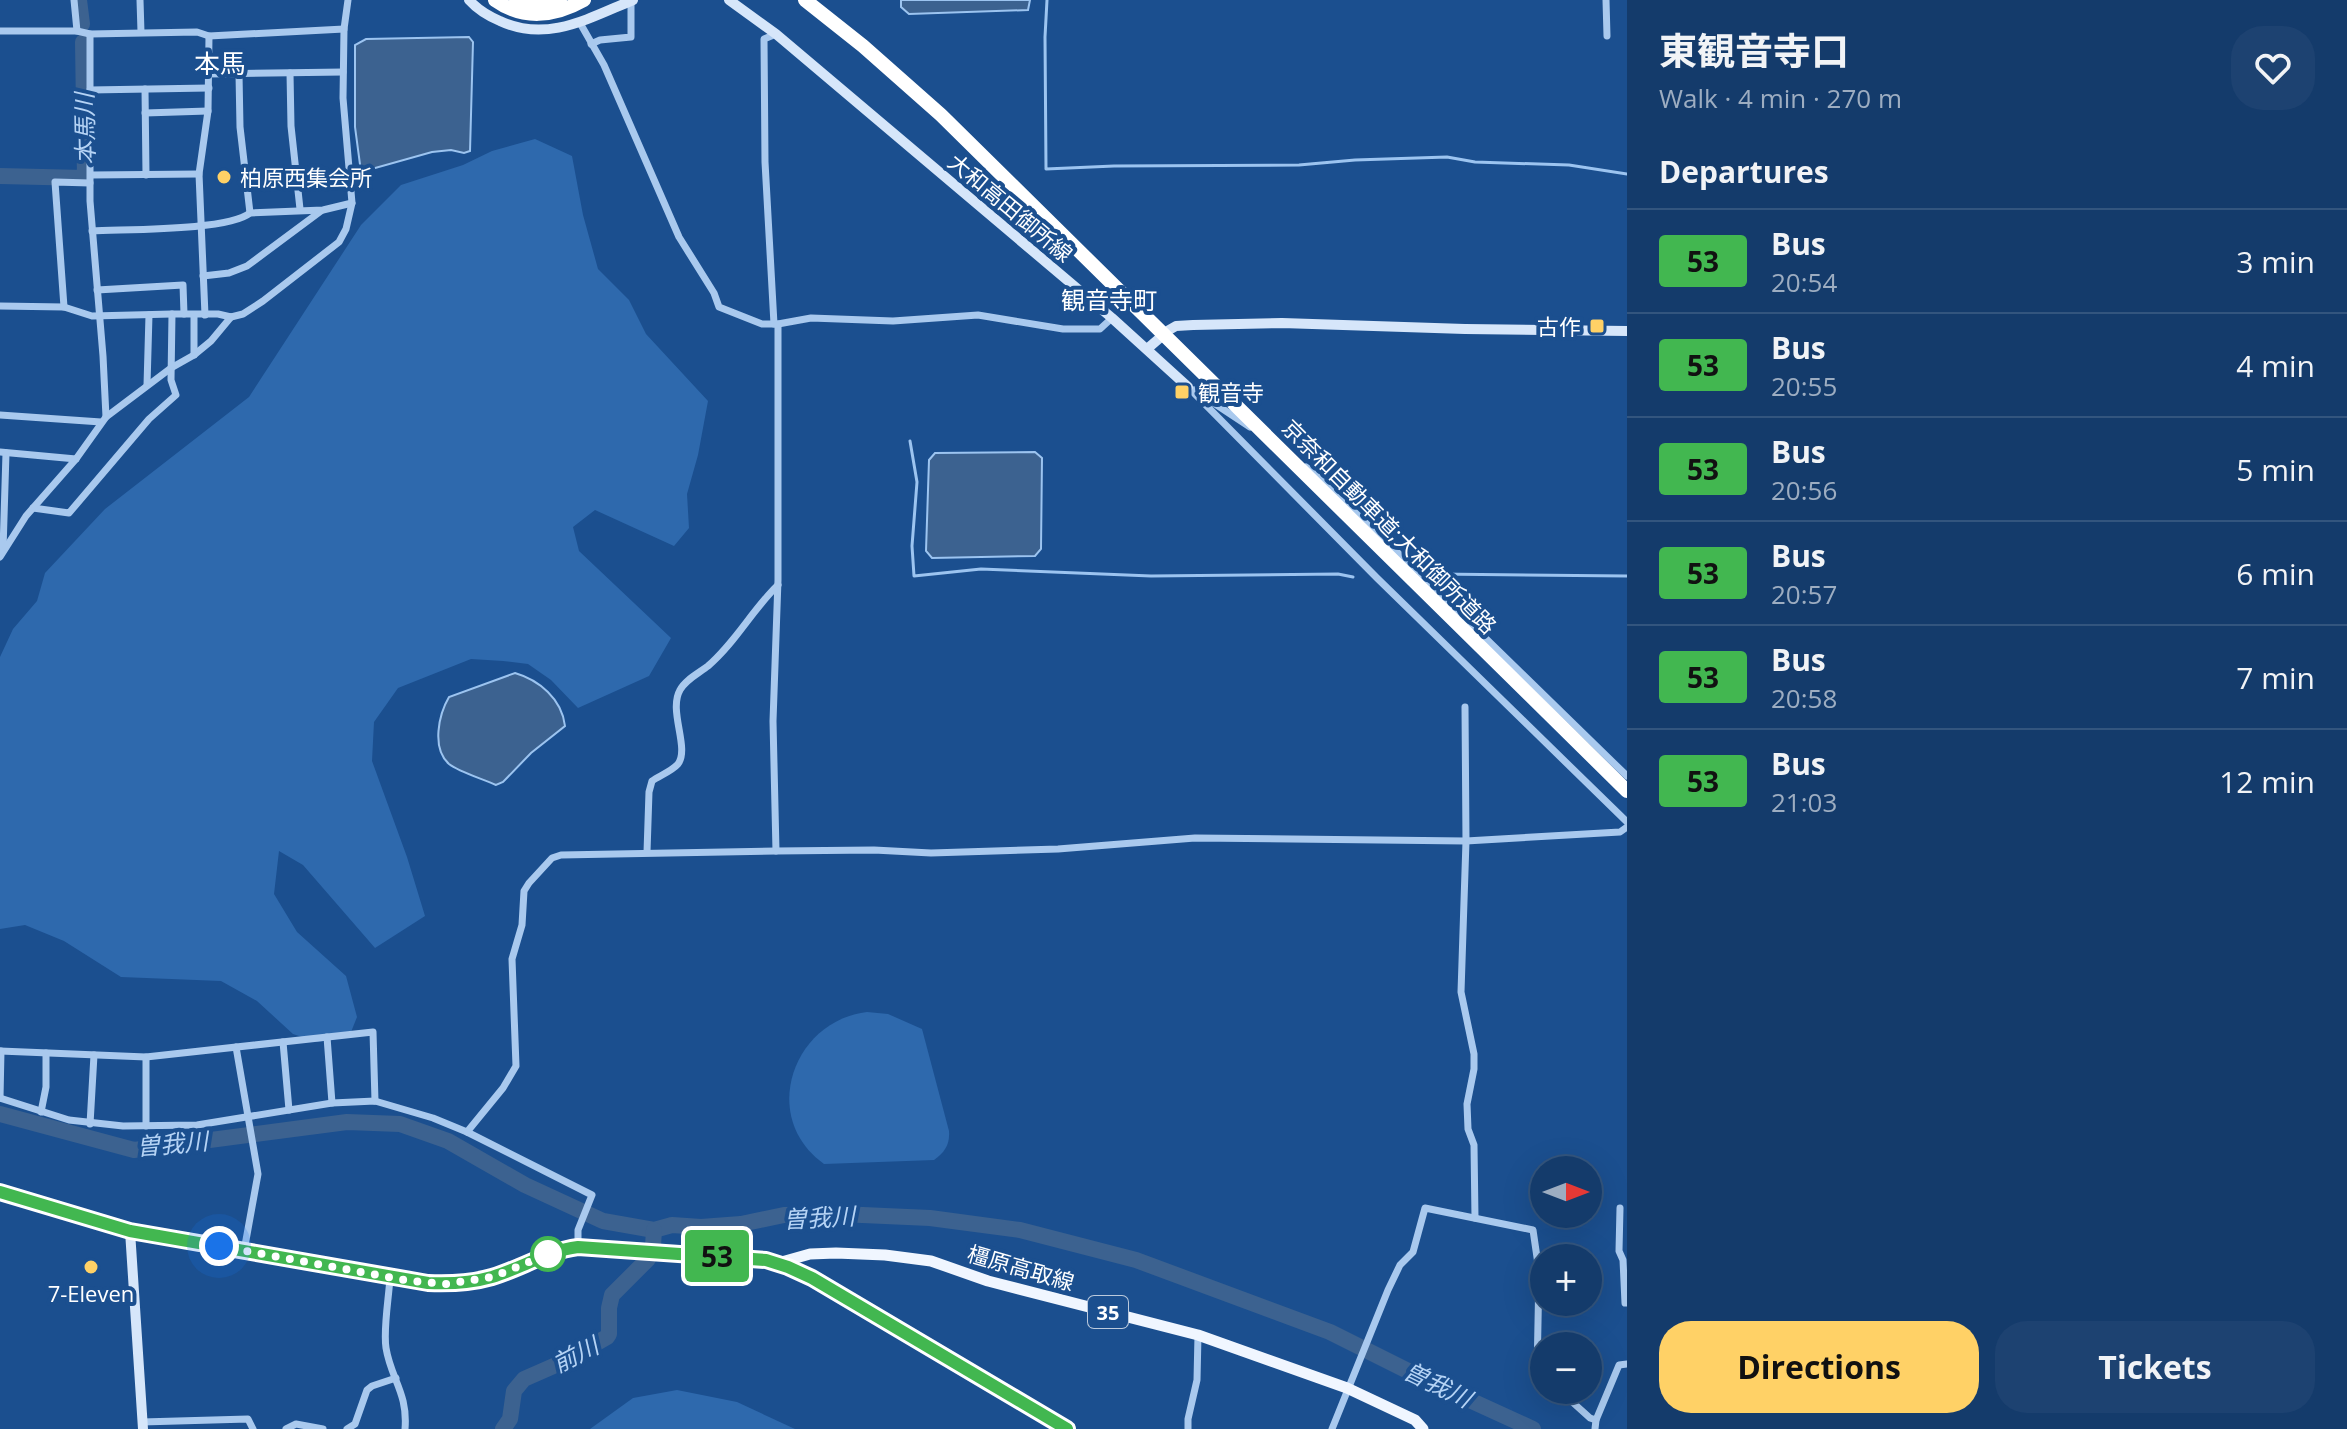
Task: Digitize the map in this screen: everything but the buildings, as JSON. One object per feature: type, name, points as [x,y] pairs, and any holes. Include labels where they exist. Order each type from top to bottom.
[{"type":"highway","points":[[495,0],[518,12],[541,15],[564,10],[584,0]]},
{"type":"highway","points":[[516,0],[543,4],[560,0]]},
{"type":"highway","name":"京奈和自動車道;大和御所道路","points":[[805,0],[941,115],[1627,791]]},
{"type":"main road","points":[[469,0],[482,19],[540,31],[580,23],[632,0]]},
{"type":"main road","name":"大和高田御所線","points":[[729,0],[776,34],[1112,318],[1188,387]]},
{"type":"main road","points":[[1147,349],[1176,326],[1193,325],[1282,323],[1627,331]]},
{"type":"main road","name":"橿原高取線","points":[[0,1192],[130,1231],[446,1284],[477,1281],[549,1253],[578,1247],[751,1258],[778,1263],[812,1278],[1067,1429]]},
{"type":"main road","points":[[130,1231],[143,1426]]},
{"type":"main road","name":"橿原高取線","points":[[778,1263],[810,1254],[872,1254],[918,1259],[988,1281],[1198,1335],[1347,1388],[1415,1420],[1423,1429]]},
{"type":"street","points":[[74,0],[83,33],[90,90],[92,231],[103,356],[104,420]]},
{"type":"street","points":[[140,0],[141,32]]},
{"type":"street","points":[[0,306],[64,307],[83,315],[99,316],[184,314],[231,317],[243,314],[263,301],[339,242],[346,229],[352,203],[343,121],[344,29],[348,0]]},
{"type":"street","points":[[591,44],[631,37],[632,0]]},
{"type":"street","points":[[1606,0],[1607,36]]},
{"type":"street","points":[[580,23],[604,65],[679,237],[714,293],[719,307],[750,321],[776,324],[811,318],[893,321],[978,315],[1063,329],[1100,329],[1112,318]]},
{"type":"street","points":[[0,31],[197,32],[209,36],[344,29]]},
{"type":"street","points":[[776,34],[764,39],[765,162],[776,324],[778,585],[773,721],[776,851]]},
{"type":"street","points":[[205,315],[199,174],[208,111],[209,36]]},
{"type":"street","points":[[209,74],[343,72]]},
{"type":"street","points":[[290,73],[291,126],[300,209]]},
{"type":"street","points":[[239,74],[240,127],[250,213]]},
{"type":"street","points":[[90,90],[209,88]]},
{"type":"street","points":[[145,89],[146,175]]},
{"type":"street","points":[[145,113],[208,111]]},
{"type":"street","points":[[64,307],[55,182],[199,174]]},
{"type":"street","points":[[92,231],[221,224],[250,213],[323,210],[352,203]]},
{"type":"street","points":[[203,276],[229,273],[247,266],[323,210]]},
{"type":"street","points":[[97,290],[183,285],[184,314]]},
{"type":"street","points":[[33,508],[69,513],[149,419],[176,395],[171,380],[172,314]]},
{"type":"street","points":[[147,385],[149,315]]},
{"type":"street","points":[[194,315],[194,355]]},
{"type":"street","points":[[1,555],[33,508],[76,459],[104,420],[147,385],[194,355],[211,341],[231,317]]},
{"type":"street","points":[[1188,387],[1320,477],[1627,776]]},
{"type":"street","points":[[467,1132],[503,1088],[516,1066],[512,959],[522,925],[524,891],[552,858],[647,852],[874,850],[931,853],[1058,849],[1195,838],[1466,841],[1620,832],[1627,824],[1188,387]]},
{"type":"street","points":[[0,415],[104,420]]},
{"type":"street","points":[[1,555],[3,452],[76,459]]},
{"type":"street","points":[[647,852],[652,781],[677,764],[681,756],[675,705],[680,689],[729,647],[778,585]]},
{"type":"street","points":[[1465,707],[1466,841],[1461,992],[1474,1054],[1467,1104],[1468,1129],[1474,1145],[1475,1218]]},
{"type":"street","points":[[375,1101],[373,1032],[146,1057],[0,1051],[0,1098],[90,1124],[197,1125],[332,1103],[375,1101],[433,1118],[592,1195],[578,1230],[578,1247]]},
{"type":"street","points":[[327,1037],[332,1103]]},
{"type":"street","points":[[283,1042],[289,1110]]},
{"type":"street","points":[[236,1047],[258,1174],[244,1251]]},
{"type":"street","points":[[41,1112],[46,1087],[46,1053]]},
{"type":"street","points":[[90,1124],[94,1055]]},
{"type":"street","points":[[146,1057],[146,1126]]},
{"type":"street","points":[[1332,1429],[1400,1265],[1413,1252],[1425,1208],[1533,1230],[1539,1271],[1538,1332]]},
{"type":"street","points":[[1620,1208],[1619,1251],[1623,1260],[1627,1303]]},
{"type":"street","points":[[390,1277],[386,1348],[402,1393],[405,1429]]},
{"type":"street","points":[[1188,1429],[1197,1380],[1198,1335]]},
{"type":"street","points":[[1574,1404],[1596,1425],[1619,1365],[1627,1364]]},
{"type":"street","points":[[347,1429],[355,1424],[367,1390],[396,1378]]},
{"type":"street","points":[[143,1426],[248,1419],[253,1429]]},
{"type":"street","points":[[286,1429],[296,1424],[323,1429]]},
{"type":"shaded area","points":[[901,0],[1030,0],[1028,10],[909,14],[901,7]]},
{"type":"shaded area","points":[[469,37],[473,42],[470,151],[432,152],[361,172],[355,127],[355,45],[366,39]]},
{"type":"shaded area","points":[[535,139],[572,156],[583,215],[598,269],[629,300],[646,334],[708,401],[687,494],[689,528],[674,546],[595,510],[573,527],[579,551],[671,638],[649,676],[578,708],[551,680],[528,664],[503,661],[471,659],[398,688],[374,722],[372,761],[425,916],[375,948],[303,865],[279,851],[274,894],[297,932],[346,976],[357,1017],[349,1037],[317,1042],[293,1034],[257,1001],[221,981],[121,977],[64,941],[25,925],[0,929],[0,657],[13,629],[37,601],[45,573],[105,509],[249,397],[361,225],[401,185],[463,165],[492,151]]},
{"type":"shaded area","points":[[1035,452],[1042,458],[1041,549],[1035,556],[932,558],[926,551],[929,460],[935,453]]},
{"type":"shaded area","points":[[515,673],[533,680],[548,692],[559,707],[565,726],[496,785],[449,764],[440,749],[438,731],[449,697]]},
{"type":"shaded area","points":[[867,1012],[888,1014],[922,1029],[949,1131],[946,1147],[934,1160],[824,1164],[804,1145],[793,1122],[789,1098],[793,1074],[803,1052],[820,1033],[841,1019]]},
{"type":"shaded area","points":[[677,1390],[737,1402],[795,1429],[590,1429],[633,1398]]},
{"type":"waterway","name":"本馬川","points":[[79,0],[82,24]]},
{"type":"waterway","points":[[1047,0],[1046,169],[1299,165],[1447,157],[1475,162],[1569,165],[1627,174]]},
{"type":"waterway","name":"本馬川","points":[[0,176],[85,178],[83,42]]},
{"type":"waterway","points":[[910,441],[917,482],[912,546],[914,576],[981,569],[1151,576],[1338,574],[1353,577]]},
{"type":"waterway","points":[[1436,574],[1627,576]]},
{"type":"waterway","name":"曽我川","points":[[0,1114],[134,1150],[347,1122],[400,1124],[448,1141],[525,1185],[603,1221],[654,1230],[672,1225],[701,1227],[741,1224],[784,1215],[840,1214],[930,1218],[1020,1230],[1136,1260],[1330,1332],[1533,1429]]},
{"type":"waterway","name":"前川","points":[[503,1429],[510,1419],[514,1391],[524,1379],[565,1361],[607,1337],[612,1295],[648,1259],[654,1230]]},
{"type":"bus line","name":"53","points":[[0,1192],[130,1231],[428,1283],[477,1281],[549,1253],[578,1247],[766,1260],[812,1278],[1067,1429]]},
{"type":"place","name":"柏原西集会所","points":[[224,177]]},
{"type":"place","name":"古作","points":[[1597,326]]},
{"type":"place","name":"観音寺","points":[[1182,392]]},
{"type":"place","name":"7-Eleven","points":[[91,1267]]},
{"type":"district","name":"本馬","points":[[220,63]]},
{"type":"district","name":"観音寺町","points":[[1109,299]]},
{"type":"route","points":[[219,1246],[410,1281],[446,1284],[493,1277],[548,1254]]}]
